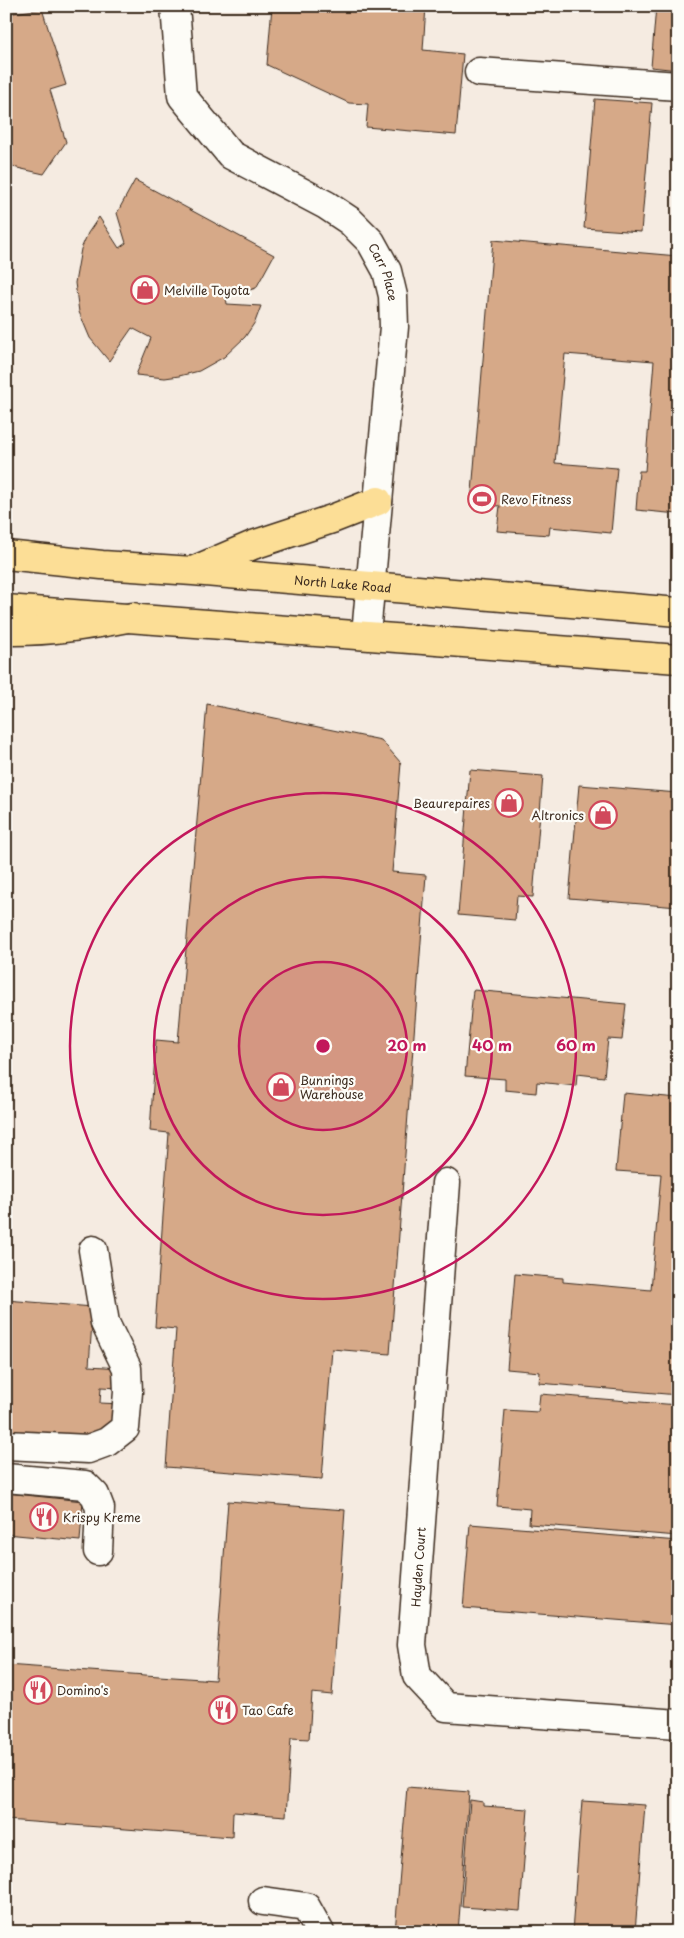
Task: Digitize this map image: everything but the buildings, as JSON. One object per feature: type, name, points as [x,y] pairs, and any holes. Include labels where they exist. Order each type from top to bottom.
[{"type":"main road","points":[[193,571],[252,545],[378,502]]},
{"type":"main road","name":"North Lake Road","points":[[6,555],[102,565],[678,612]]},
{"type":"main road","points":[[6,609],[366,634],[678,659]]},
{"type":"main road","points":[[6,631],[36,632],[133,617]]},
{"type":"street","name":"Carr Place","points":[[175,6],[182,96],[231,155],[326,205],[350,221],[371,242],[387,271],[393,296],[394,327],[366,634]]},
{"type":"street","points":[[480,72],[678,86]]},
{"type":"street","name":"Hayden Court","points":[[446,1183],[412,1645],[417,1676],[446,1707],[678,1724]]},
{"type":"street","points":[[6,1445],[88,1449],[107,1442],[125,1428],[128,1368],[105,1323],[93,1250]]},
{"type":"street","points":[[6,1478],[85,1485],[95,1495],[100,1508],[98,1551]]},
{"type":"street","points":[[263,1901],[306,1907],[320,1932]]},
{"type":"place","name":"Melville Toyota","points":[[145,290]]},
{"type":"place","name":"Revo Fitness","points":[[482,499]]},
{"type":"place","name":"Beaurepaires","points":[[509,803]]},
{"type":"place","name":"Altronics","points":[[603,815]]},
{"type":"place","name":"Bunnings Warehouse","points":[[281,1087]]},
{"type":"place","name":"Krispy Kreme","points":[[44,1517]]},
{"type":"place","name":"Domino's","points":[[38,1690]]},
{"type":"place","name":"Tao Cafe","points":[[223,1710]]}]
